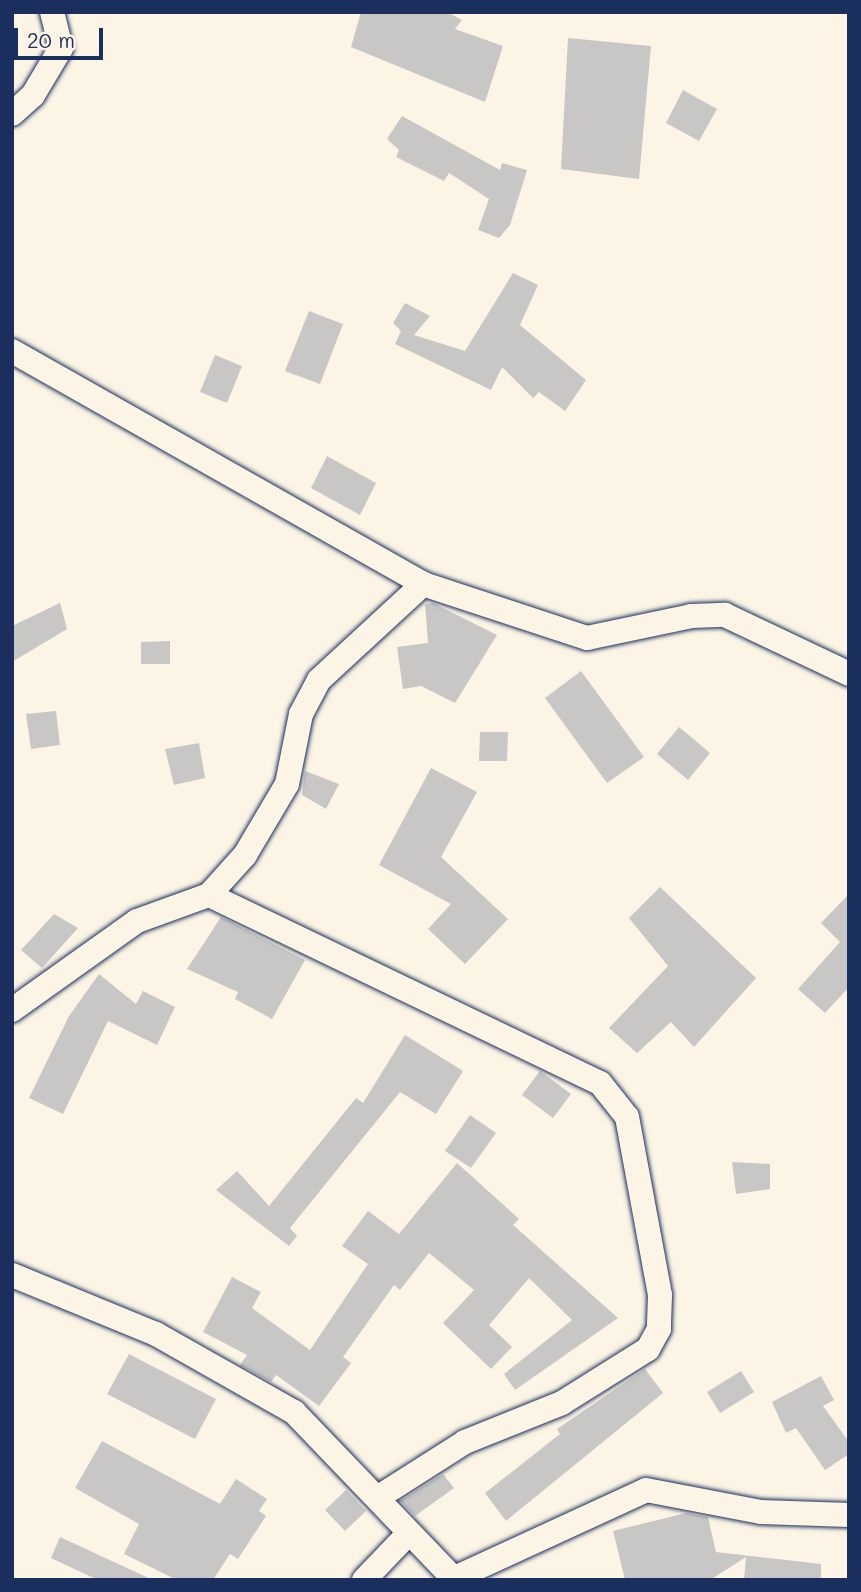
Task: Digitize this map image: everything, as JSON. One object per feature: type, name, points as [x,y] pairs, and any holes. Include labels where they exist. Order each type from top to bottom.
[{"type":"street","points":[[12,114],[33,95],[61,48],[52,12]]},
{"type":"street","points":[[12,351],[423,584],[587,638],[691,616],[725,615],[849,674]]},
{"type":"street","points":[[12,1010],[137,921],[209,895],[245,855],[287,783],[301,714],[319,680],[423,584]]},
{"type":"street","points":[[209,895],[600,1083],[627,1117],[660,1295],[659,1329],[648,1349],[562,1403],[465,1442],[377,1497]]},
{"type":"street","points":[[12,1275],[248,1381],[294,1412],[377,1497],[407,1535],[455,1579],[646,1490],[761,1512],[849,1515]]},
{"type":"street","points":[[365,1580],[407,1535]]},
{"type":"building","points":[[361,12],[447,12],[462,20],[455,29],[503,46],[485,102],[351,47]]},
{"type":"building","points":[[568,38],[651,46],[639,179],[561,169]]},
{"type":"building","points":[[683,90],[717,109],[699,141],[666,123]]},
{"type":"building","points":[[402,116],[500,170],[502,163],[527,170],[510,225],[499,238],[478,230],[489,199],[449,173],[444,181],[396,157],[399,150],[387,139]]},
{"type":"building","points":[[513,273],[538,285],[520,325],[586,380],[565,411],[539,392],[533,398],[502,367],[491,390],[395,344],[401,331],[393,323],[405,303],[430,316],[414,335],[465,351]]},
{"type":"building","points":[[309,311],[343,324],[320,384],[285,371]]},
{"type":"building","points":[[215,355],[242,366],[227,403],[200,392]]},
{"type":"building","points":[[327,456],[376,483],[360,515],[311,488]]},
{"type":"building","points":[[60,603],[67,629],[12,662],[12,626]]},
{"type":"building","points":[[433,603],[497,635],[455,703],[421,686],[403,689],[397,647],[428,643],[425,604]]},
{"type":"building","points":[[170,641],[170,664],[141,664],[141,642]]},
{"type":"building","points":[[581,671],[644,757],[607,783],[545,698]]},
{"type":"building","points":[[56,711],[60,745],[31,749],[26,714]]},
{"type":"building","points":[[679,727],[710,753],[688,780],[657,754]]},
{"type":"building","points":[[480,732],[508,732],[507,761],[479,761]]},
{"type":"building","points":[[199,743],[205,778],[174,785],[165,749]]},
{"type":"building","points":[[431,768],[477,792],[441,857],[508,919],[465,964],[428,929],[451,904],[379,865]]},
{"type":"building","points":[[305,771],[339,784],[326,809],[302,795]]},
{"type":"building","points":[[660,887],[756,978],[694,1047],[671,1022],[637,1053],[609,1028],[668,966],[629,918]]},
{"type":"building","points":[[849,894],[849,987],[825,1013],[798,989],[840,942],[821,923]]},
{"type":"building","points":[[54,914],[78,928],[42,968],[21,950]]},
{"type":"building","points":[[221,917],[305,960],[272,1019],[235,999],[238,992],[187,969]]},
{"type":"building","points":[[99,974],[136,1004],[143,991],[175,1007],[157,1045],[108,1021],[63,1114],[29,1098],[69,1016]]},
{"type":"building","points":[[405,1035],[463,1071],[436,1114],[400,1092],[290,1228],[297,1236],[289,1246],[216,1190],[237,1171],[269,1206],[356,1098],[363,1103]]},
{"type":"building","points":[[540,1071],[571,1094],[553,1118],[522,1095]]},
{"type":"building","points":[[470,1115],[496,1133],[471,1168],[445,1151]]},
{"type":"building","points":[[732,1162],[770,1164],[770,1189],[736,1194]]},
{"type":"building","points":[[457,1163],[519,1219],[513,1225],[618,1318],[515,1390],[504,1374],[572,1320],[529,1278],[489,1325],[512,1347],[491,1369],[443,1323],[474,1290],[429,1253],[400,1290],[394,1285],[343,1357],[351,1363],[319,1406],[276,1375],[271,1382],[240,1365],[247,1355],[203,1332],[232,1277],[261,1292],[252,1308],[310,1350],[368,1264],[342,1246],[368,1211],[399,1234]]},
{"type":"building","points":[[129,1354],[216,1399],[195,1439],[107,1394]]},
{"type":"building","points":[[645,1369],[663,1393],[506,1521],[485,1493],[560,1434],[557,1429]]},
{"type":"building","points":[[741,1371],[754,1392],[720,1413],[707,1392]]},
{"type":"building","points":[[821,1376],[834,1400],[823,1406],[849,1442],[849,1454],[825,1470],[796,1428],[786,1433],[772,1402]]},
{"type":"building","points":[[102,1441],[220,1504],[236,1479],[267,1499],[259,1511],[266,1516],[238,1559],[230,1554],[213,1580],[177,1580],[124,1554],[139,1524],[75,1488]]},
{"type":"building","points":[[443,1474],[454,1488],[415,1516],[400,1501]]},
{"type":"building","points":[[346,1490],[366,1511],[345,1531],[325,1510]]},
{"type":"building","points":[[686,1513],[708,1517],[716,1552],[821,1564],[821,1580],[744,1580],[746,1557],[710,1580],[625,1580],[613,1531]]},
{"type":"building","points":[[60,1537],[153,1580],[98,1580],[51,1558]]}]
